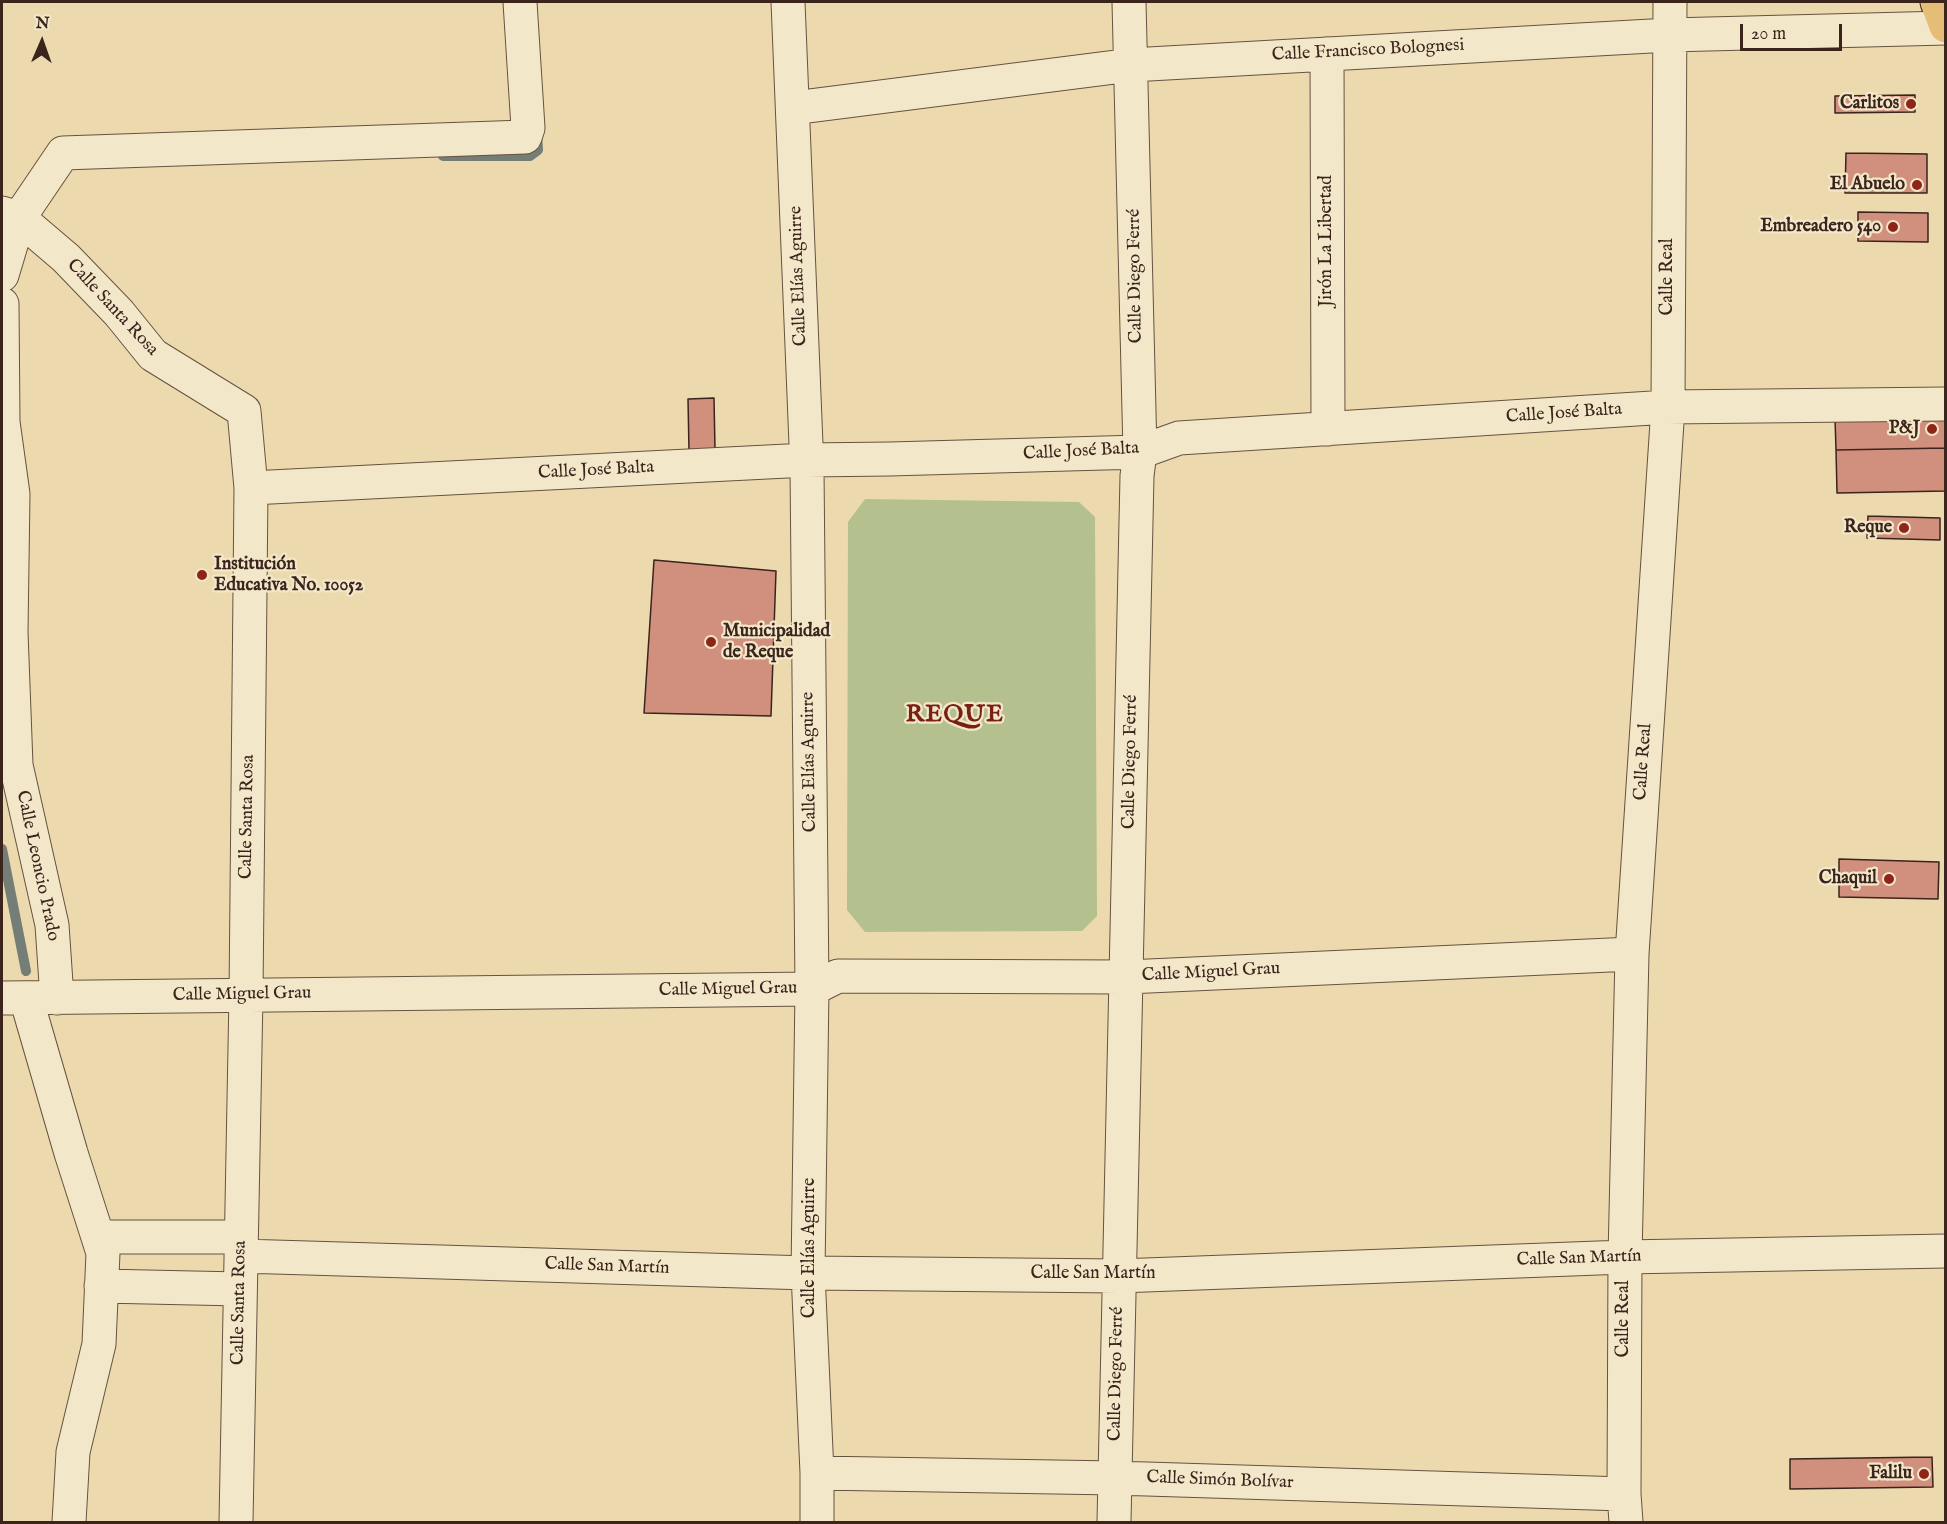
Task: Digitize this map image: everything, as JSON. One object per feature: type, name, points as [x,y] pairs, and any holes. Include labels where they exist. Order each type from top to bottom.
[{"type":"highway","points":[[1937,2],[1946,27]]},
{"type":"street","points":[[2,275],[12,216],[63,153],[525,137],[528,128],[520,2]]},
{"type":"street","name":"Calle Elías Aguirre","points":[[788,2],[807,460],[812,989],[807,1273],[817,1473],[817,1522]]},
{"type":"street","name":"Calle Diego Ferré","points":[[1114,1522],[1137,476],[1140,452],[1129,2]]},
{"type":"street","name":"Calle Real","points":[[1625,1508],[1624,1257],[1632,954],[1668,407],[1670,2]]},
{"type":"street","name":"Calle Francisco Bolognesi","points":[[793,108],[1131,65],[1670,35],[1946,27]]},
{"type":"street","name":"Jirón La Libertad","points":[[1327,54],[1328,429]]},
{"type":"street","name":"Calle Santa Rosa","points":[[12,216],[66,258],[119,314],[153,355],[244,411],[251,488],[246,995],[236,1522]]},
{"type":"street","name":"Calle Leoncio Prado","points":[[2,304],[3,422],[13,494],[11,632],[16,765],[52,925],[28,998],[71,1153],[106,1237],[103,1253],[99,1344],[73,1452],[69,1522]]},
{"type":"street","name":"Calle José Balta","points":[[251,488],[807,460],[1140,452],[1179,438],[1668,407],[1946,404]]},
{"type":"street","name":"Calle Miguel Grau","points":[[28,998],[812,989],[838,976],[1127,977],[1632,954]]},
{"type":"street","name":"Calle San Martín","points":[[106,1237],[241,1246],[807,1273],[1119,1276],[1624,1257],[1946,1251]]},
{"type":"street","points":[[101,1286],[240,1289]]},
{"type":"street","name":"Calle Simón Bolívar","points":[[817,1473],[1115,1478],[1625,1508]]},
{"type":"green space","points":[[865,499],[1079,502],[1095,517],[1097,916],[1082,931],[865,932],[847,910],[848,522]]},
{"type":"building","points":[[1915,95],[1915,112],[1835,113],[1835,96]]},
{"type":"building","points":[[1846,153],[1927,154],[1927,193],[1845,193]]},
{"type":"building","name":"Embreadero 540","points":[[1858,212],[1928,213],[1928,242],[1858,241]]},
{"type":"building","points":[[714,398],[715,450],[689,451],[688,399]]},
{"type":"building","points":[[1945,415],[1945,448],[1836,450],[1835,418]]},
{"type":"building","points":[[1945,448],[1946,491],[1837,493],[1836,450]]},
{"type":"building","name":"Reque","points":[[1868,516],[1940,518],[1940,540],[1867,538]]},
{"type":"building","name":"Municipalidad de Reque","points":[[654,560],[776,571],[771,716],[644,713]]},
{"type":"building","name":"Chaquil","points":[[1839,859],[1939,862],[1938,899],[1839,897]]},
{"type":"building","points":[[1932,1457],[1933,1487],[1790,1489],[1790,1459]]},
{"type":"waterway","points":[[443,156],[530,156],[538,150],[537,133]]},
{"type":"waterway","points":[[2,849],[26,971]]},
{"type":"place","name":"Carlitos","points":[[1911,104]]},
{"type":"place","name":"El Abuelo","points":[[1917,185]]},
{"type":"place","name":"Embreadero 540","points":[[1893,227]]},
{"type":"place","name":"P&J","points":[[1932,429]]},
{"type":"place","name":"Reque","points":[[1904,528]]},
{"type":"place","name":"Institución Educativa No. 10052","points":[[202,575]]},
{"type":"place","name":"Municipalidad de Reque","points":[[711,642]]},
{"type":"place","name":"Chaquil","points":[[1889,879]]},
{"type":"place","name":"Falilu","points":[[1924,1474]]},
{"type":"district","name":"REQUE","points":[[955,716]]}]
